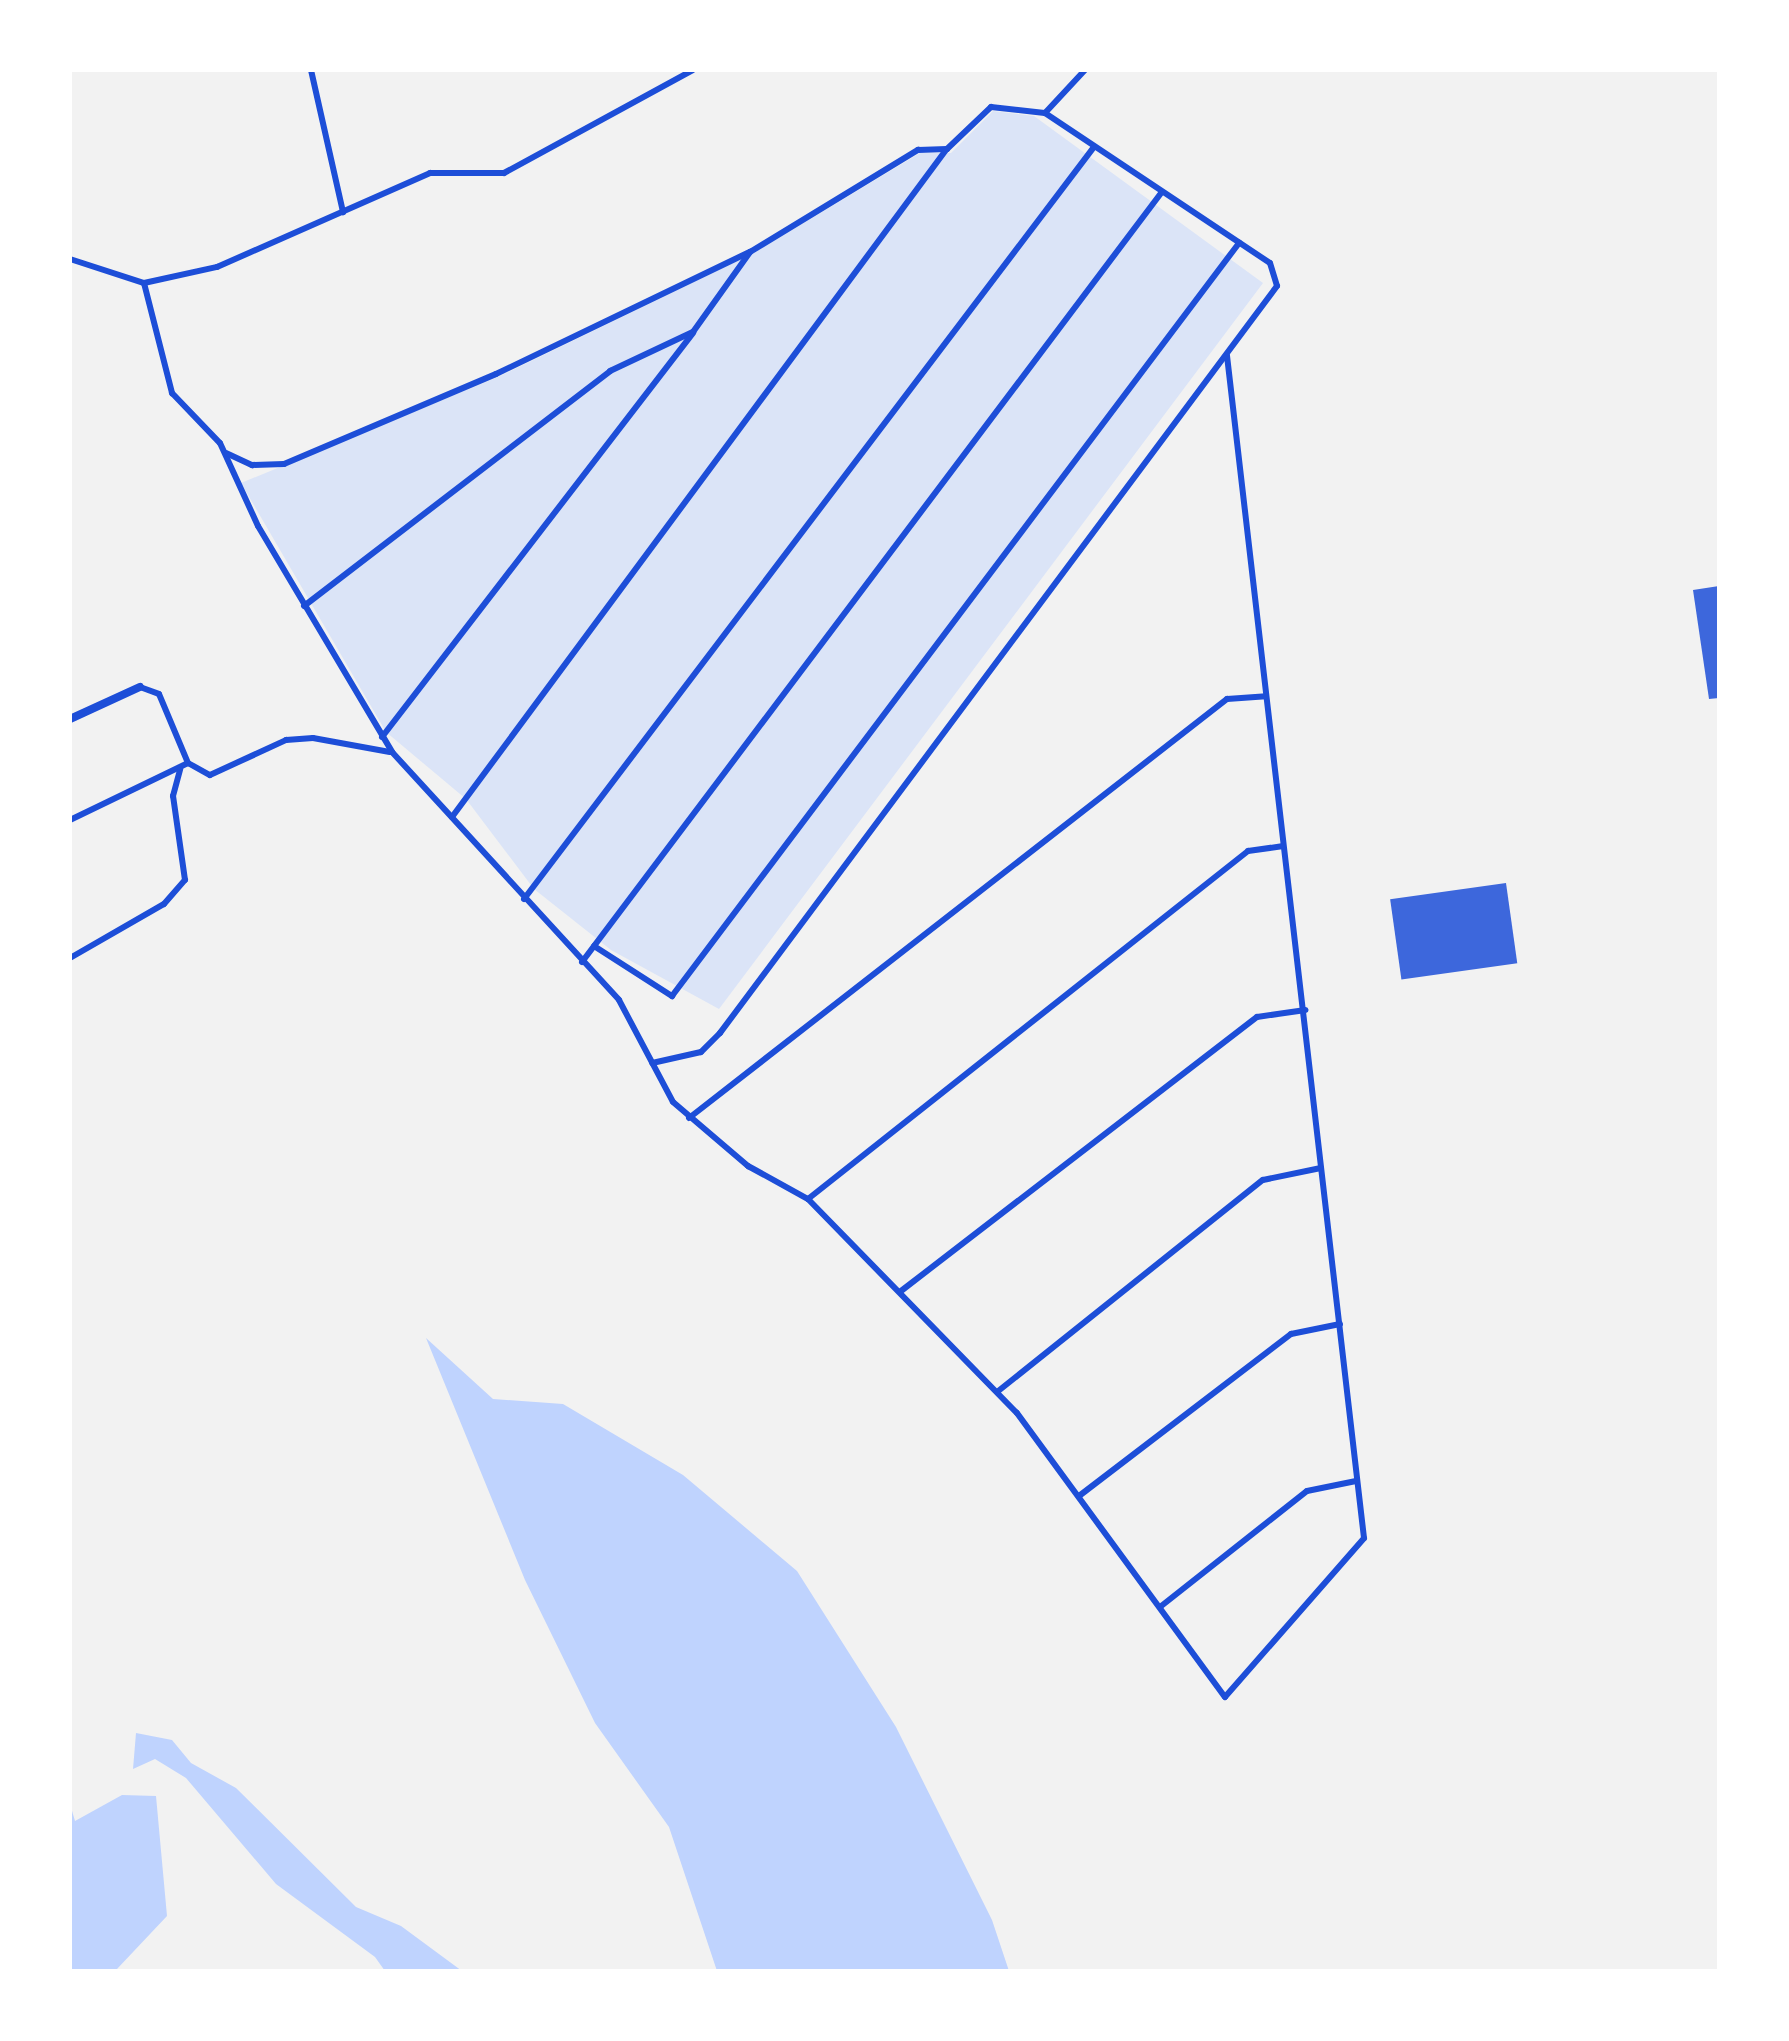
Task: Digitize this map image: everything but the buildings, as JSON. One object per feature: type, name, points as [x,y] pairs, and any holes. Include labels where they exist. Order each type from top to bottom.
[{"type":"street","points":[[311,70],[343,212]]},
{"type":"street","points":[[70,258],[144,283],[217,267],[444,170],[504,173],[693,70]]},
{"type":"street","points":[[1045,113],[1085,70]]},
{"type":"street","points":[[452,818],[947,148],[991,107],[1045,113],[1270,262],[1277,286],[720,1033],[702,1052],[652,1063]]},
{"type":"street","points":[[524,899],[1094,147]]},
{"type":"street","points":[[225,452],[252,465],[284,464],[496,374],[750,252],[918,150],[947,148]]},
{"type":"street","points":[[582,962],[1161,193]]},
{"type":"street","points":[[594,946],[672,996],[1239,243]]},
{"type":"street","points":[[382,736],[694,332],[750,252]]},
{"type":"street","points":[[144,283],[172,393],[225,452],[304,606],[392,752],[633,1018],[672,1102],[748,1166],[808,1199],[998,1392],[1225,1697],[1364,1538],[1227,355]]},
{"type":"street","points":[[304,606],[610,371],[694,332]]},
{"type":"street","points":[[70,719],[140,687],[154,690],[164,702],[188,763],[200,773],[222,776],[269,747],[313,738],[392,752]]},
{"type":"street","points":[[689,1118],[1227,698],[1266,696]]},
{"type":"street","points":[[70,820],[188,763]]},
{"type":"street","points":[[70,958],[164,904],[186,880],[173,796],[180,769]]},
{"type":"street","points":[[808,1199],[1248,851],[1282,846]]},
{"type":"street","points":[[901,1291],[1257,1016],[1305,1010]]},
{"type":"street","points":[[998,1392],[1263,1180],[1321,1168]]},
{"type":"street","points":[[1079,1496],[1291,1334],[1340,1324]]},
{"type":"street","points":[[1160,1607],[1307,1490],[1356,1480]]},
{"type":"shaded area","points":[[993,111],[1034,116],[1263,283],[719,1009],[611,950],[534,889],[466,799],[386,732],[241,483],[498,377],[754,253],[920,153],[951,153]]},
{"type":"water","points":[[426,1338],[493,1399],[563,1404],[683,1475],[797,1571],[896,1727],[992,1920],[1009,1971],[717,1971],[669,1827],[595,1723],[525,1580]]},
{"type":"water","points":[[136,1733],[172,1740],[191,1763],[236,1788],[356,1907],[401,1926],[462,1971],[385,1971],[375,1957],[276,1884],[186,1778],[155,1759],[133,1769]]},
{"type":"water","points":[[122,1795],[156,1796],[167,1916],[117,1969],[70,1971],[70,1804],[75,1821]]}]
